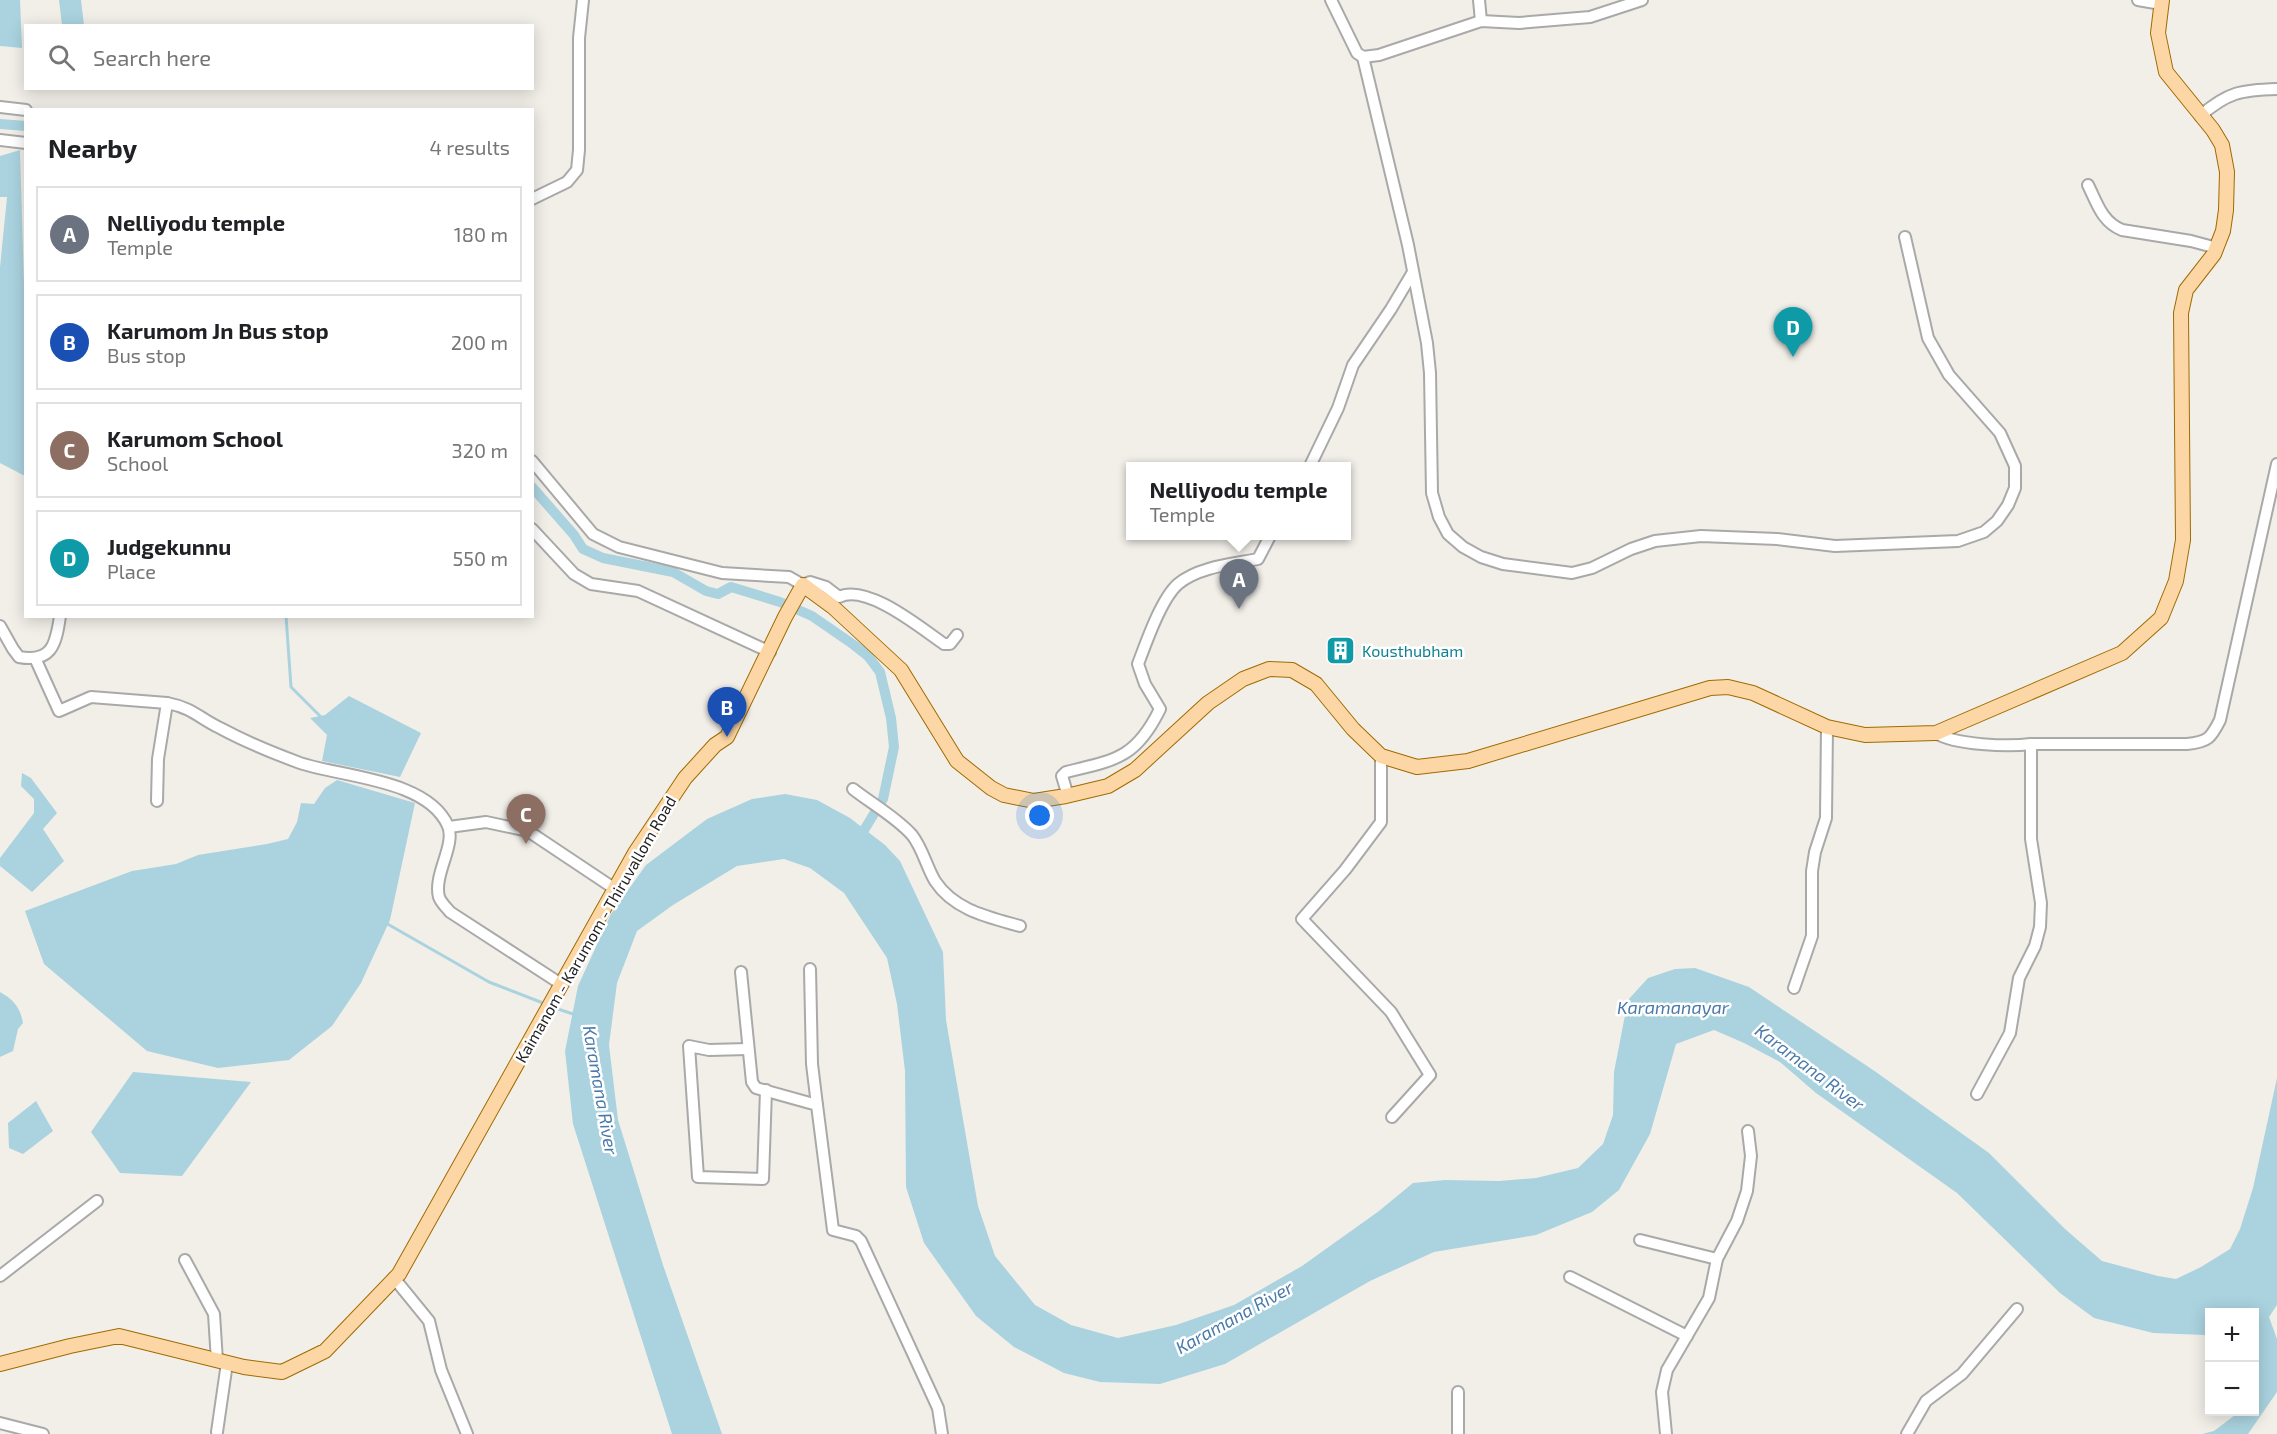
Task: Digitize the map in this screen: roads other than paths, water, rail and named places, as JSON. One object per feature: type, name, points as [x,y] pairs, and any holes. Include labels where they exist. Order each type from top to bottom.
[{"type":"main road","points":[[803,585],[833,607],[901,670],[957,761],[991,788],[1004,795],[1034,801],[1068,796],[1108,786],[1135,770],[1208,703],[1243,679],[1269,669],[1292,670],[1316,684],[1353,729],[1382,756],[1418,767],[1468,761],[1710,688],[1728,687],[1753,693],[1827,727],[1865,735],[1936,733],[2122,653],[2161,618],[2175,581],[2183,540],[2181,313],[2186,290],[2217,248],[2223,231],[2227,172],[2222,145],[2213,130],[2166,72],[2158,33],[2162,2]]},
{"type":"main road","name":"Kaimanom - Karumom - Thiruvallom Road","points":[[0,1364],[119,1336],[222,1362],[282,1372],[325,1351],[394,1278],[615,889],[675,792],[715,745],[727,737],[803,585]]},
{"type":"street","points":[[534,198],[567,182],[577,170],[579,38],[583,0]]},
{"type":"street","points":[[1330,0],[1357,53],[1363,57],[1379,55],[1481,21],[1519,23],[1590,17],[1642,0]]},
{"type":"street","points":[[1479,0],[1481,21]]},
{"type":"street","points":[[2138,0],[2162,2]]},
{"type":"street","points":[[1363,57],[1422,313],[1430,373],[1432,493],[1449,534],[1463,547],[1481,557],[1503,564],[1572,573],[1592,568],[1630,549],[1654,541],[1701,536],[1777,539],[1835,546],[1958,541],[1984,532],[1997,522],[2008,505],[2015,489],[2015,466],[2000,433],[1949,375],[1928,338],[1905,237]]},
{"type":"street","points":[[2200,116],[2231,94],[2254,89],[2277,89]]},
{"type":"street","points":[[0,107],[24,110]]},
{"type":"street","points":[[0,140],[24,143]]},
{"type":"street","points":[[2088,185],[2104,218],[2111,226],[2217,248]]},
{"type":"street","points":[[1312,462],[1338,408],[1353,364],[1413,272]]},
{"type":"street","points":[[534,463],[593,534],[619,546],[722,573],[789,577],[803,585],[810,582],[826,587],[839,597],[844,594],[871,598],[891,607],[944,644],[950,644],[957,635]]},
{"type":"street","points":[[1936,733],[1943,738],[2012,747],[2031,744],[2203,743],[2213,735],[2223,709],[2277,464]]},
{"type":"street","points":[[534,531],[574,574],[591,584],[638,591],[770,652]]},
{"type":"street","points":[[1068,796],[1062,776],[1066,772],[1103,763],[1131,751],[1150,730],[1160,709],[1145,684],[1138,664],[1156,618],[1177,585],[1202,572],[1258,559],[1268,540]]},
{"type":"street","points":[[0,626],[19,657],[41,658],[53,645],[60,618]]},
{"type":"street","points":[[34,658],[59,711],[92,697],[184,706],[260,748],[303,764],[388,782],[424,800],[440,814],[449,827],[448,842],[438,885],[440,899],[450,912],[561,984]]},
{"type":"street","points":[[157,801],[158,759],[167,703]]},
{"type":"street","points":[[1794,988],[1812,936],[1812,871],[1815,852],[1826,818],[1827,727]]},
{"type":"street","points":[[1977,1094],[2010,1033],[2019,978],[2035,946],[2040,927],[2041,903],[2031,839],[2031,744]]},
{"type":"street","points":[[1382,756],[1381,822],[1345,870],[1302,919],[1391,1012],[1430,1075],[1392,1117]]},
{"type":"street","points":[[853,789],[910,833],[918,844],[935,880],[954,901],[984,916],[1020,926]]},
{"type":"street","points":[[449,827],[486,822],[528,831],[615,889]]},
{"type":"street","points":[[810,969],[812,1064],[833,1230],[856,1236],[861,1241],[938,1408],[942,1434]]},
{"type":"street","points":[[741,972],[752,1082],[756,1088],[817,1105]]},
{"type":"street","points":[[678,1044],[709,1050],[748,1050]]},
{"type":"street","points":[[689,1046],[698,1177],[763,1179],[766,1090]]},
{"type":"street","points":[[1666,1434],[1662,1392],[1667,1370],[1709,1298],[1717,1259],[1737,1221],[1747,1191],[1752,1156],[1748,1131]]},
{"type":"street","points":[[0,1276],[97,1201]]},
{"type":"street","points":[[1640,1239],[1717,1259]]},
{"type":"street","points":[[185,1260],[214,1314],[222,1362],[217,1432]]},
{"type":"street","points":[[1570,1277],[1687,1336]]},
{"type":"street","points":[[394,1278],[429,1321],[441,1370],[467,1434]]},
{"type":"street","points":[[1907,1434],[1926,1401],[1962,1374],[2017,1309]]},
{"type":"street","points":[[1458,1392],[1458,1434]]},
{"type":"street","points":[[0,1423],[43,1434]]},
{"type":"water","points":[[0,0],[20,0],[22,48],[0,46]]},
{"type":"water","points":[[59,0],[81,0],[84,24],[62,24]]},
{"type":"water","points":[[20,150],[24,284],[24,475],[0,463],[0,267],[7,197],[0,197],[0,156]]},
{"type":"water","points":[[349,696],[421,733],[400,777],[322,761],[327,735],[310,718],[325,715]]},
{"type":"water","points":[[22,773],[31,778],[57,813],[43,829],[64,861],[32,892],[0,866],[0,858],[34,813],[34,799],[21,786]]},
{"type":"water","points":[[337,780],[415,803],[390,920],[361,983],[332,1026],[289,1060],[218,1068],[147,1051],[44,964],[25,911],[132,871],[176,864],[198,855],[288,839],[297,822],[301,803],[314,804],[325,788]]},
{"type":"water","name":"Karamanayar","points":[[785,794],[817,800],[850,818],[885,845],[900,861],[943,952],[946,1020],[978,1206],[995,1256],[1035,1305],[1071,1325],[1118,1338],[1176,1325],[1234,1305],[1302,1266],[1379,1211],[1413,1183],[1536,1178],[1578,1168],[1603,1144],[1613,1115],[1614,1072],[1628,1000],[1648,978],[1675,969],[1695,968],[1749,987],[1876,1072],[1989,1153],[2065,1229],[2102,1261],[2158,1276],[2176,1279],[2230,1249],[2240,1229],[2253,1188],[2277,1078],[2277,1305],[2269,1317],[2277,1339],[2277,1392],[2248,1434],[2202,1434],[2214,1431],[2234,1416],[2259,1416],[2259,1308],[2205,1308],[2205,1335],[2153,1333],[2094,1318],[2060,1293],[1957,1193],[1816,1093],[1780,1062],[1714,1030],[1676,1044],[1650,1134],[1619,1190],[1592,1212],[1536,1235],[1434,1252],[1370,1281],[1225,1364],[1160,1384],[1100,1382],[1064,1373],[1014,1347],[976,1316],[924,1243],[906,1187],[905,1071],[897,1004],[887,958],[844,893],[810,868],[784,859],[737,866],[673,905],[637,931],[617,983],[609,1045],[618,1120],[663,1265],[722,1434],[672,1434],[573,1124],[565,1051],[578,986],[611,914],[646,865],[707,819],[752,799]]},
{"type":"water","points":[[0,992],[16,1005],[23,1023],[18,1029],[13,1051],[0,1057]]},
{"type":"water","points":[[133,1072],[251,1082],[182,1176],[120,1173],[91,1132]]},
{"type":"water","points":[[36,1101],[53,1131],[23,1154],[9,1148],[8,1123]]},
{"type":"waterway","points":[[0,124],[24,126]]},
{"type":"waterway","points":[[534,489],[574,535],[583,549],[603,558],[673,572],[706,591],[718,594],[731,587],[780,602],[812,616],[868,656],[880,672],[891,718],[894,747],[883,799],[858,840]]},
{"type":"waterway","points":[[286,618],[291,687],[321,717]]},
{"type":"waterway","points":[[384,922],[489,982],[543,1003]]},
{"type":"waterway","points":[[555,1008],[576,1015]]},
{"type":"place","name":"Judgekunnu","points":[[1793,357]]},
{"type":"place","name":"Nelliyodu temple","points":[[1239,609]]},
{"type":"place","name":"Kousthubham","points":[[1341,650]]},
{"type":"place","name":"Karumom Jn Bus stop","points":[[727,737]]},
{"type":"place","name":"Karumom School","points":[[526,844]]},
{"type":"water label","name":"Karamana River","points":[[1810,1067]]},
{"type":"water label","name":"Karamana River","points":[[601,1090]]},
{"type":"water label","name":"Karamana River","points":[[1234,1317]]}]
